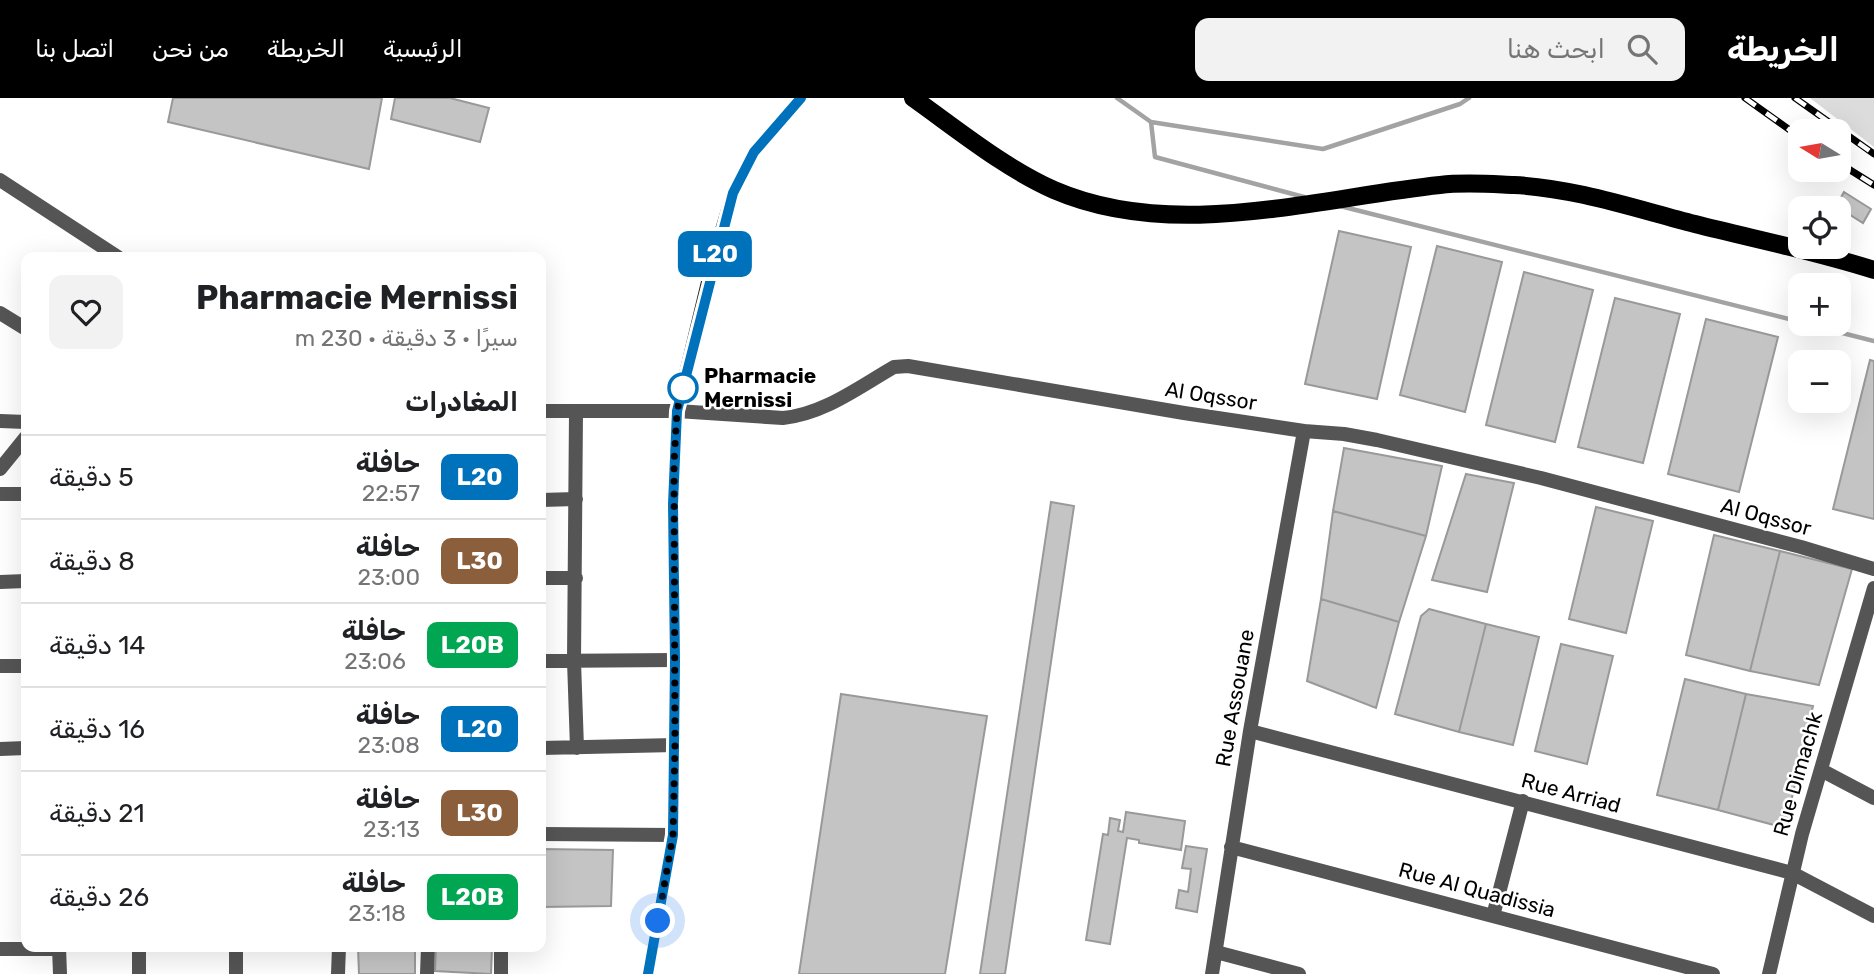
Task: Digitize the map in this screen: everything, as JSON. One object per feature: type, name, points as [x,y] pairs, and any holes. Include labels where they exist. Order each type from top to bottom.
[{"type":"main road","points":[[913,98],[1009,166],[1055,190],[1135,213],[1160,215],[1255,210],[1443,184],[1517,185],[1566,193],[1874,270]]},
{"type":"street","points":[[648,974],[673,835],[673,504],[677,411],[733,193],[754,152],[801,98]]},
{"type":"street","points":[[0,180],[110,252]]},
{"type":"street","points":[[0,313],[21,326]]},
{"type":"street","name":"Al Oqssor","points":[[546,411],[677,411],[783,418],[819,410],[894,367],[901,366],[1304,431],[1377,440],[1541,478],[1874,569]]},
{"type":"street","points":[[576,412],[574,660],[577,748]]},
{"type":"street","points":[[0,422],[21,422]]},
{"type":"street","name":"Rue Assouane","points":[[1212,974],[1250,731],[1304,431]]},
{"type":"street","points":[[0,469],[21,443]]},
{"type":"street","points":[[0,494],[21,494]]},
{"type":"street","points":[[546,500],[576,499]]},
{"type":"street","points":[[546,578],[576,578]]},
{"type":"street","points":[[0,582],[21,581]]},
{"type":"street","name":"Rue Dimachk","points":[[1769,974],[1792,873],[1874,587]]},
{"type":"street","points":[[546,661],[675,660]]},
{"type":"street","points":[[0,666],[21,666]]},
{"type":"street","name":"Rue Arriad","points":[[1250,731],[1792,873],[1874,916]]},
{"type":"street","points":[[546,748],[675,744]]},
{"type":"street","points":[[0,749],[21,748]]},
{"type":"street","points":[[1821,769],[1874,797]]},
{"type":"street","points":[[1493,916],[1522,802]]},
{"type":"street","points":[[546,834],[673,835]]},
{"type":"street","name":"Rue Al Quadissia","points":[[1231,847],[1713,974]]},
{"type":"street","points":[[0,949],[21,949]]},
{"type":"street","points":[[59,952],[60,974]]},
{"type":"street","points":[[139,952],[139,974]]},
{"type":"street","points":[[236,952],[236,974]]},
{"type":"street","points":[[338,974],[339,952]]},
{"type":"street","points":[[427,974],[428,952]]},
{"type":"street","points":[[501,952],[501,974]]},
{"type":"street","points":[[1216,952],[1299,974]]},
{"type":"shaded area","points":[[1810,98],[1874,98],[1874,147],[1852,130],[1852,119],[1837,119]]},
{"type":"building","points":[[173,98],[382,98],[369,169],[168,122]]},
{"type":"building","points":[[395,98],[450,98],[489,108],[480,142],[391,119]]},
{"type":"building","points":[[1851,196],[1871,209],[1863,223],[1851,215]]},
{"type":"building","points":[[1339,231],[1411,247],[1377,399],[1305,384]]},
{"type":"building","points":[[1437,246],[1502,262],[1465,412],[1400,395]]},
{"type":"building","points":[[1524,272],[1593,290],[1555,442],[1486,425]]},
{"type":"building","points":[[1615,298],[1680,314],[1643,463],[1578,447]]},
{"type":"building","points":[[1706,319],[1778,337],[1739,492],[1668,474]]},
{"type":"building","points":[[1870,360],[1874,361],[1874,519],[1833,509]]},
{"type":"building","points":[[1344,448],[1442,466],[1426,536],[1333,511]]},
{"type":"building","points":[[1466,474],[1514,483],[1487,592],[1432,580]]},
{"type":"building","points":[[1051,502],[1074,506],[1005,974],[980,974]]},
{"type":"building","points":[[1596,507],[1653,521],[1626,633],[1569,619]]},
{"type":"building","points":[[1333,511],[1426,536],[1399,622],[1321,599]]},
{"type":"building","points":[[1714,535],[1780,551],[1750,671],[1686,655]]},
{"type":"building","points":[[1780,551],[1852,569],[1819,685],[1750,671]]},
{"type":"building","points":[[1321,599],[1399,622],[1376,708],[1307,681]]},
{"type":"building","points":[[1429,609],[1486,624],[1459,732],[1395,714],[1421,616]]},
{"type":"building","points":[[1486,624],[1539,637],[1513,745],[1459,732]]},
{"type":"building","points":[[1561,644],[1613,656],[1587,764],[1535,751]]},
{"type":"building","points":[[1685,679],[1746,694],[1718,810],[1657,795]]},
{"type":"building","points":[[841,694],[987,716],[945,974],[799,974]]},
{"type":"building","points":[[1746,694],[1813,706],[1785,828],[1718,810]]},
{"type":"building","points":[[1126,812],[1185,821],[1181,850],[1139,843],[1139,840],[1127,838],[1110,944],[1086,940],[1103,834],[1108,835],[1110,818],[1120,820],[1118,831],[1123,832]]},
{"type":"building","points":[[1186,846],[1207,849],[1197,912],[1176,908],[1179,890],[1188,892],[1191,869],[1182,868]]},
{"type":"building","points":[[546,849],[613,850],[611,906],[546,907]]},
{"type":"building","points":[[358,952],[415,952],[415,974],[359,974]]},
{"type":"building","points":[[436,952],[492,952],[491,974],[435,971]]},
{"type":"waterway","points":[[1117,98],[1151,122],[1155,157],[1304,197]]},
{"type":"waterway","points":[[1151,122],[1323,149],[1460,104],[1469,98]]},
{"type":"waterway","points":[[1340,206],[1788,319]]},
{"type":"waterway","points":[[1851,335],[1874,341]]},
{"type":"railway","points":[[1745,98],[1788,129]]},
{"type":"railway","points":[[1795,98],[1874,154]]},
{"type":"railway","points":[[1852,171],[1874,185]]},
{"type":"bus line","name":"L20","points":[[648,974],[673,835],[673,504],[677,411],[714,257],[733,193],[754,152],[801,98]]},
{"type":"place","name":"Pharmacie Mernissi","points":[[683,388]]},
{"type":"route","points":[[658,921],[673,835],[673,504],[677,411],[683,384],[683,388]]}]
